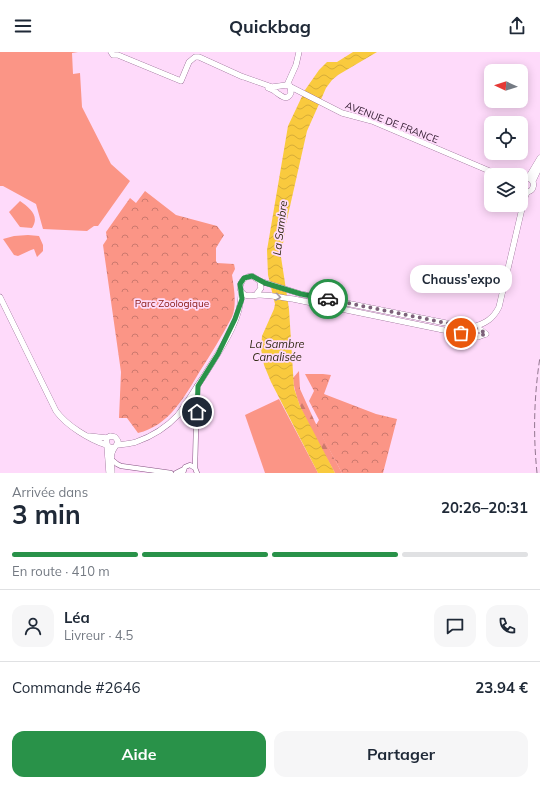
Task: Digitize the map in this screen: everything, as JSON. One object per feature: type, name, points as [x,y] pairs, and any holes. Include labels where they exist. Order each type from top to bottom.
[{"type":"main road","points":[[288,86],[299,52]]},
{"type":"main road","points":[[115,53],[181,81],[189,62],[195,57],[199,57],[278,94],[283,98],[302,93]]},
{"type":"main road","points":[[241,76],[272,87],[288,86]]},
{"type":"main road","points":[[278,94],[278,89],[280,86]]},
{"type":"main road","points":[[288,86],[292,91],[290,95]]},
{"type":"main road","name":"AVENUE DE FRANCE","points":[[288,86],[322,101],[342,112],[372,121],[484,169]]},
{"type":"main road","points":[[528,175],[540,158]]},
{"type":"main road","points":[[528,176],[540,166]]},
{"type":"main road","points":[[528,182],[534,187],[528,192]]},
{"type":"main road","points":[[473,327],[488,322],[499,307],[521,212]]},
{"type":"main road","points":[[236,318],[242,299],[241,281],[246,277],[252,276],[262,282],[291,290],[342,302],[473,327],[486,334]]},
{"type":"main road","points":[[256,295],[261,288],[262,282]]},
{"type":"main road","points":[[242,291],[246,296],[264,295],[293,299],[468,335],[478,336],[486,334]]},
{"type":"main road","points":[[0,297],[56,411],[72,427],[110,448],[116,444],[135,443],[158,433],[171,423],[184,408],[218,354],[236,318],[250,296]]},
{"type":"main road","points":[[486,334],[488,322]]},
{"type":"main road","points":[[89,436],[107,438],[112,436],[115,437],[116,444],[111,459],[112,473]]},
{"type":"main road","points":[[107,438],[108,473]]},
{"type":"street","points":[[196,471],[198,386]]},
{"type":"street","points":[[184,408],[197,412]]},
{"type":"street","points":[[176,473],[183,471],[186,466],[190,465],[197,455]]},
{"type":"street","points":[[111,459],[121,466],[171,473]]},
{"type":"street","points":[[190,465],[196,471]]},
{"type":"green space","points":[[0,52],[78,52],[72,53],[73,74],[80,73],[82,107],[111,164],[130,181],[98,226],[94,226],[87,231],[43,229],[36,204],[3,186],[0,186]]},
{"type":"green space","name":"Parc Zoologique","points":[[145,191],[176,215],[217,226],[224,235],[216,248],[216,261],[217,263],[234,264],[235,269],[232,275],[235,302],[232,317],[182,400],[159,424],[138,433],[127,418],[119,418],[121,372],[103,245],[107,239],[106,232],[130,198],[136,203]]},
{"type":"green space","points":[[20,201],[33,213],[35,220],[32,228],[20,227],[9,212]]},
{"type":"green space","points":[[14,236],[39,236],[43,245],[43,251],[37,257],[34,249],[18,256],[14,255],[3,239]]},
{"type":"green space","points":[[299,371],[300,389],[315,422],[342,473],[335,473],[303,414],[298,402],[293,378]]},
{"type":"green space","points":[[305,374],[331,375],[324,394],[376,414],[397,419],[383,473],[342,473],[316,425],[319,420],[309,401],[314,391]]},
{"type":"green space","points":[[279,399],[318,473],[265,473],[245,415]]},
{"type":"water","name":"La Sambre Canalisée","points":[[353,52],[377,52],[338,75],[326,88],[307,131],[286,224],[281,257],[289,309],[294,388],[300,406],[335,473],[318,473],[271,382],[264,365],[261,349],[262,336],[275,304],[268,275],[267,250],[288,126],[305,90],[319,70],[327,62],[337,62]]},
{"type":"railway","points":[[537,473],[535,415],[536,386],[540,357]]},
{"type":"way so far","points":[[328,299],[481,330],[486,334],[478,336],[461,333]]},
{"type":"place","name":"Chauss'expo","points":[[461,333]]},
{"type":"route","points":[[197,412],[198,386],[218,354],[235,319],[242,299],[240,284],[244,278],[252,276],[265,283],[301,294],[328,299]]},
{"type":"water label","name":"La Sambre","points":[[280,228]]}]
